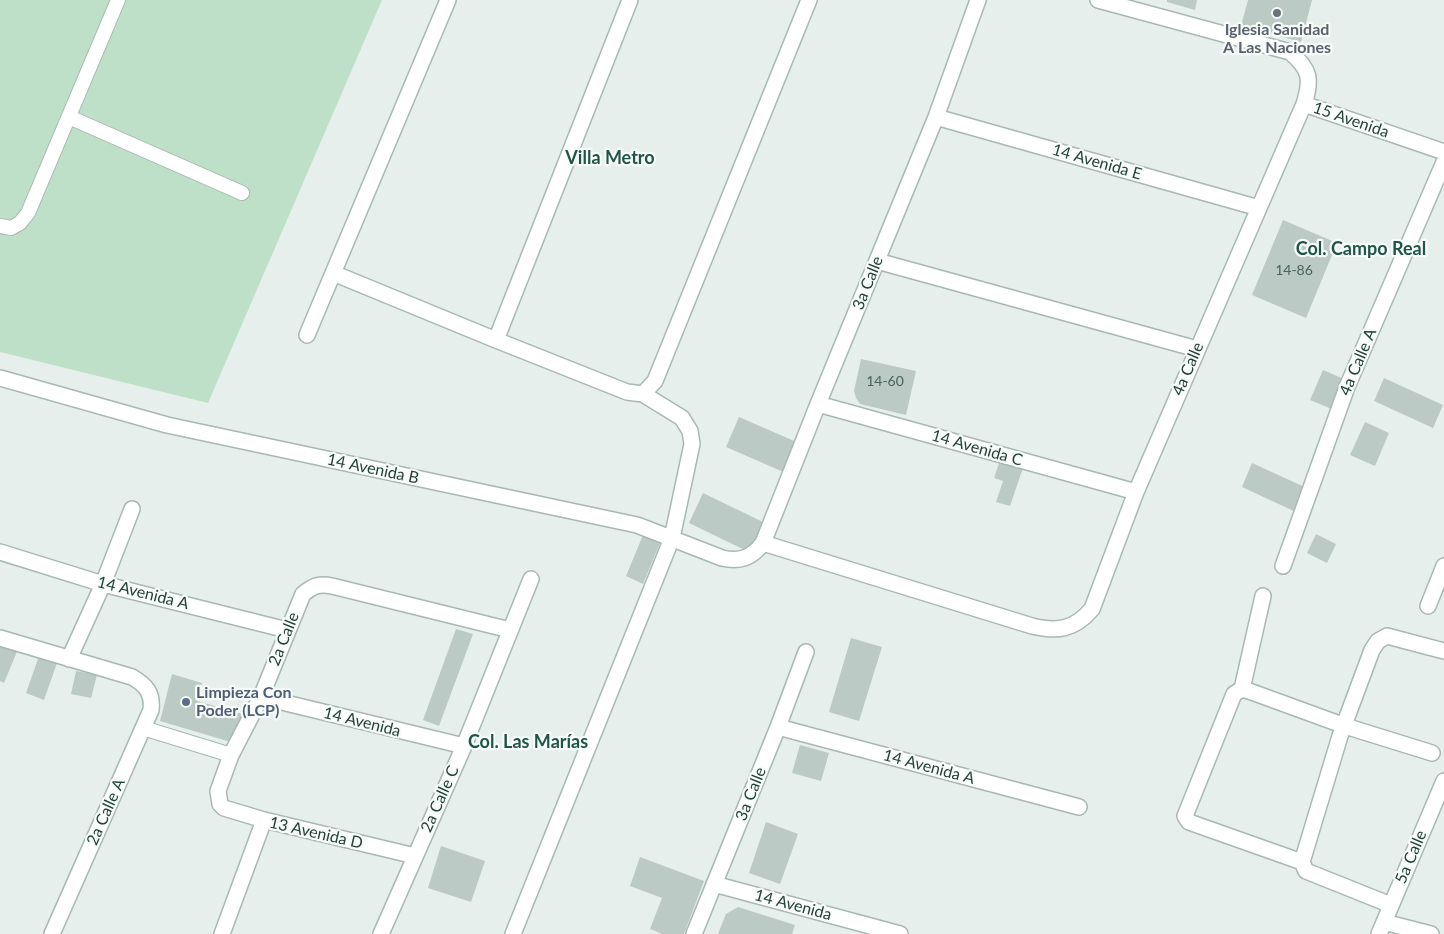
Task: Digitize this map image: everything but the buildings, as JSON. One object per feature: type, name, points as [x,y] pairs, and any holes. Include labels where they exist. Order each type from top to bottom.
[{"type":"street","points":[[307,335],[448,0]]},
{"type":"street","points":[[496,340],[630,0]]},
{"type":"street","points":[[643,394],[655,381],[809,0]]},
{"type":"street","name":"3a Calle","points":[[745,559],[756,552],[763,543],[936,117],[978,0]]},
{"type":"street","name":"15 Avenida","points":[[1098,0],[1290,52],[1302,62],[1307,74],[1310,88],[1304,104],[1444,152]]},
{"type":"street","name":"4a Calle","points":[[763,543],[1032,626],[1050,630],[1068,627],[1083,620],[1092,609],[1136,492],[1304,104]]},
{"type":"street","name":"14 Avenida E","points":[[936,117],[1259,208]]},
{"type":"street","name":"4a Calle A","points":[[1283,566],[1347,387],[1444,162]]},
{"type":"street","points":[[877,261],[1197,349]]},
{"type":"street","points":[[333,273],[627,392],[643,394],[682,418],[690,432],[692,444],[672,538],[513,934]]},
{"type":"street","name":"14 Avenida B","points":[[0,378],[167,426],[628,523],[722,558],[733,560],[745,559]]},
{"type":"street","name":"14 Avenida C","points":[[818,404],[1136,492]]},
{"type":"street","points":[[0,638],[69,659],[103,584],[132,509]]},
{"type":"street","name":"14 Avenida A","points":[[0,552],[103,584],[288,630]]},
{"type":"street","points":[[1428,606],[1444,566]]},
{"type":"street","name":"2a Calle C","points":[[381,934],[464,746],[531,579]]},
{"type":"street","name":"2a Calle","points":[[220,804],[218,791],[231,755],[261,697],[303,594],[312,587],[322,584],[332,586],[510,630]]},
{"type":"street","points":[[1242,690],[1263,596]]},
{"type":"street","points":[[1391,905],[1306,871],[1302,862],[1340,736],[1372,650],[1378,641],[1387,636],[1444,651]]},
{"type":"street","name":"3a Calle","points":[[694,934],[778,727],[806,652]]},
{"type":"street","name":"2a Calle A","points":[[52,934],[152,710],[149,690],[141,682],[132,677],[69,659]]},
{"type":"street","points":[[1302,862],[1189,822],[1185,816],[1234,694],[1242,690],[1249,691],[1345,726],[1432,753]]},
{"type":"street","name":"14 Avenida","points":[[261,697],[464,746]]},
{"type":"street","name":"14 Avenida A","points":[[778,727],[1080,807]]},
{"type":"street","name":"5a Calle","points":[[1382,928],[1444,781]]},
{"type":"street","name":"13 Avenida D","points":[[220,804],[232,811],[264,820],[415,856]]},
{"type":"street","points":[[222,934],[264,820]]},
{"type":"street","name":"14 Avenida","points":[[714,884],[900,934]]},
{"type":"street","points":[[1382,928],[1431,934]]},
{"type":"lane","points":[[0,226],[11,228],[20,223],[28,213],[118,0]]},
{"type":"lane","points":[[69,117],[242,192]]},
{"type":"lane","points":[[143,728],[231,755]]},
{"type":"green space","points":[[0,0],[382,0],[208,403],[0,352]]},
{"type":"place","name":"Iglesia Sanidad A Las Naciones","points":[[1277,13]]},
{"type":"place","name":"Limpieza Con Poder (LCP)","points":[[186,702]]},
{"type":"district","name":"Villa Metro","points":[[610,158]]},
{"type":"district","name":"Col. Campo Real","points":[[1361,249]]},
{"type":"district","name":"Col. Las Marías","points":[[528,742]]}]
